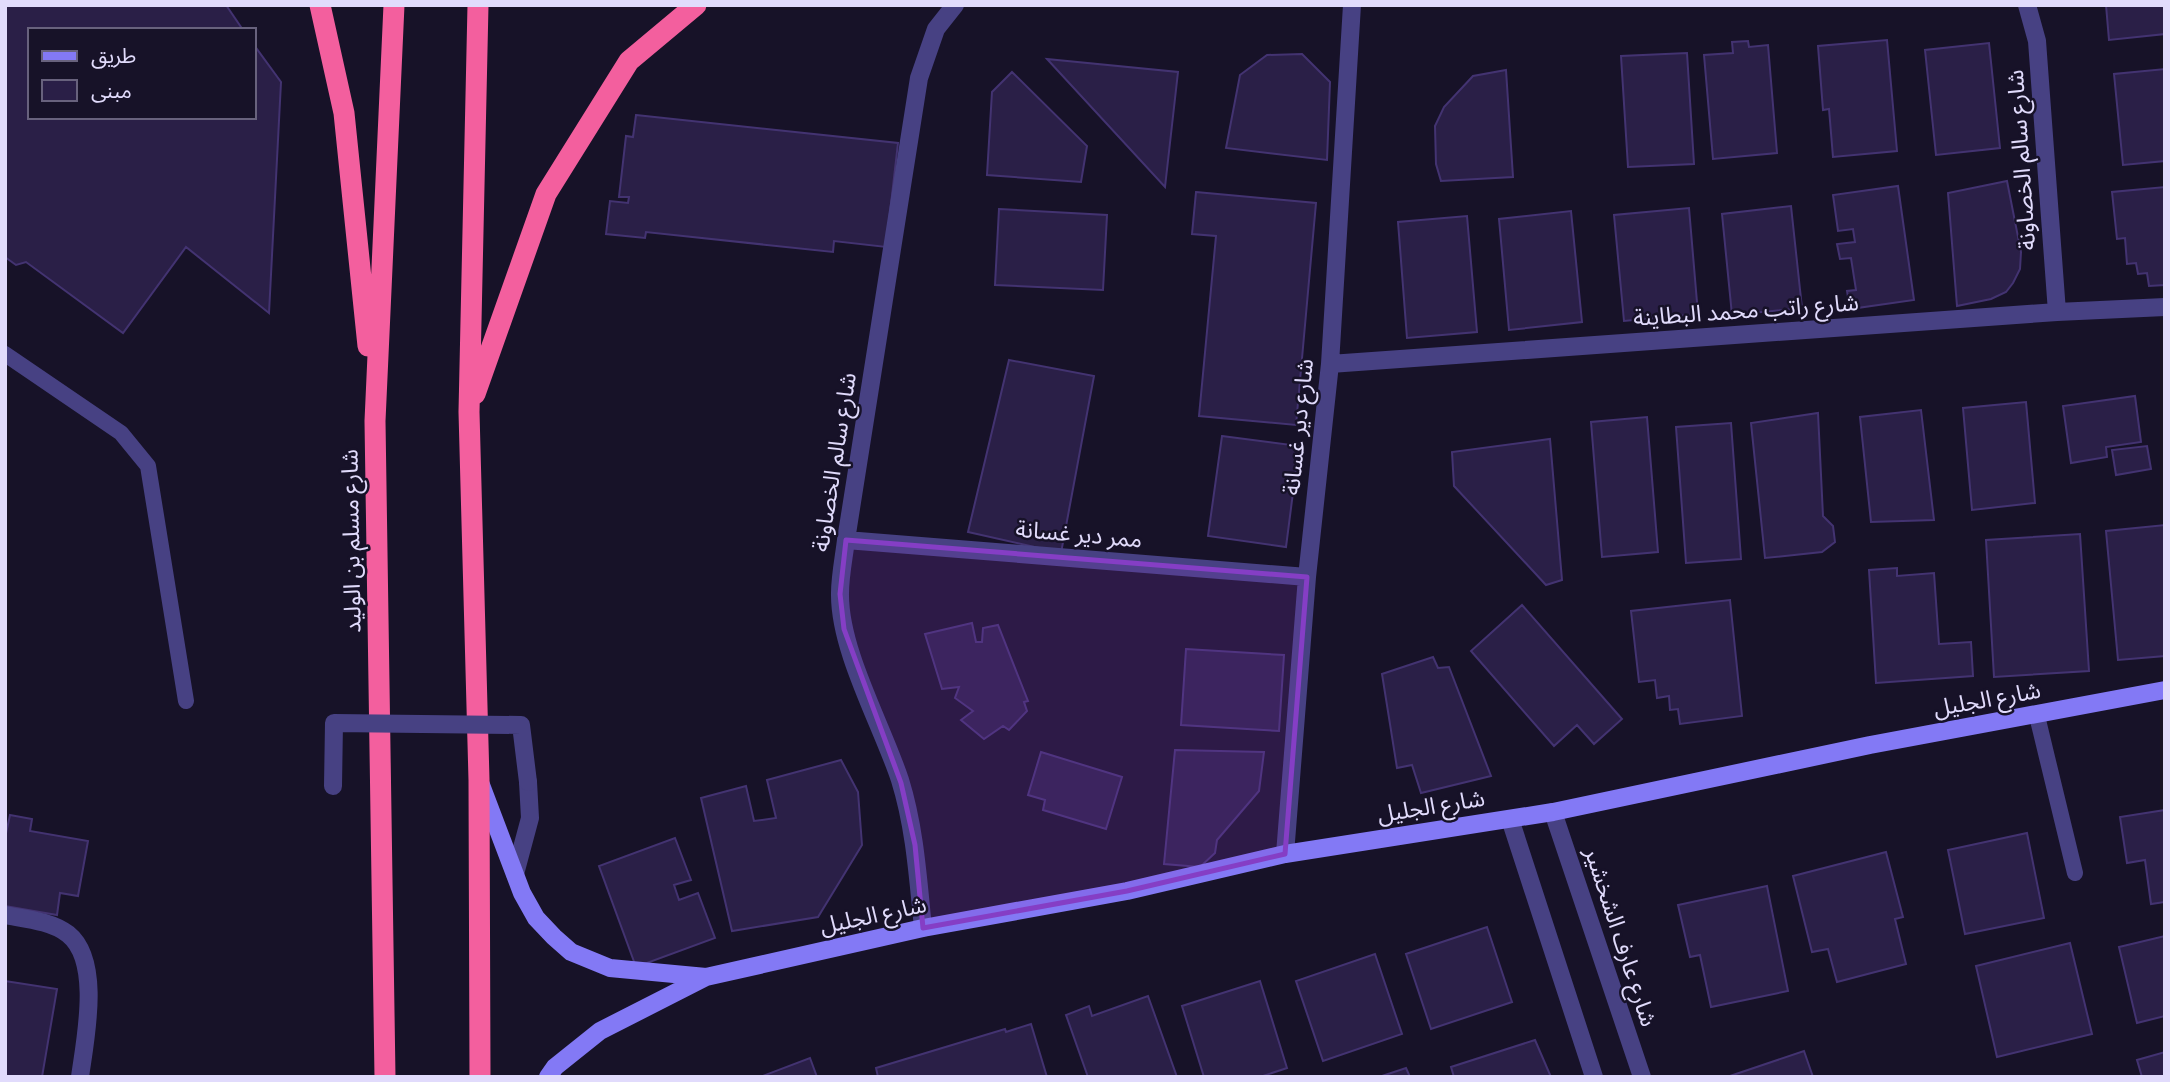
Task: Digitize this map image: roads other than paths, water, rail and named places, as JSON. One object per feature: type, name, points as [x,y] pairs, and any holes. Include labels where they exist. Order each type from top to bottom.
[{"type":"highway","points":[[320,5],[345,113],[375,421]]},
{"type":"highway","name":"شارع مسلم بن الوليد","points":[[385,1077],[375,421],[394,5]]},
{"type":"highway","points":[[478,5],[469,412],[479,780],[480,1077]]},
{"type":"highway","points":[[469,412],[547,194],[629,61],[696,5]]},
{"type":"street","name":"شارع سالم الخصاونة","points":[[923,928],[915,845],[901,783],[861,682],[844,629],[840,594],[846,540],[919,78],[936,29],[956,5]]},
{"type":"street","name":"شارع دير غسانة","points":[[1285,854],[1307,577],[1331,364],[1352,5]]},
{"type":"street","name":"شارع سالم الخصاونة","points":[[2027,5],[2037,41],[2057,312]]},
{"type":"street","name":"شارع راتب محمد البطاينة","points":[[1331,364],[2057,312],[2165,307]]},
{"type":"street","name":"ممر دير غسانة","points":[[846,540],[1307,577]]},
{"type":"street","name":"شارع الجليل","points":[[548,1077],[555,1067],[600,1031],[706,977],[923,928],[1127,891],[1285,854],[1553,812],[1870,745],[2165,690]]},
{"type":"street","points":[[333,786],[334,723],[521,725],[530,818],[515,874]]},
{"type":"street","name":"شارع الجليل","points":[[479,780],[522,893],[536,918],[571,952],[618,969],[706,977]]},
{"type":"street","name":"شارع عارف الشخشير","points":[[1553,812],[1642,1077]]},
{"type":"street","points":[[1510,819],[1594,1077]]},
{"type":"street","points":[[5,915],[55,928],[69,935],[83,958],[88,975],[89,996],[80,1077]]},
{"type":"lane","points":[[5,354],[121,433],[148,466],[186,701]]},
{"type":"lane","points":[[2036,716],[2075,873]]}]
